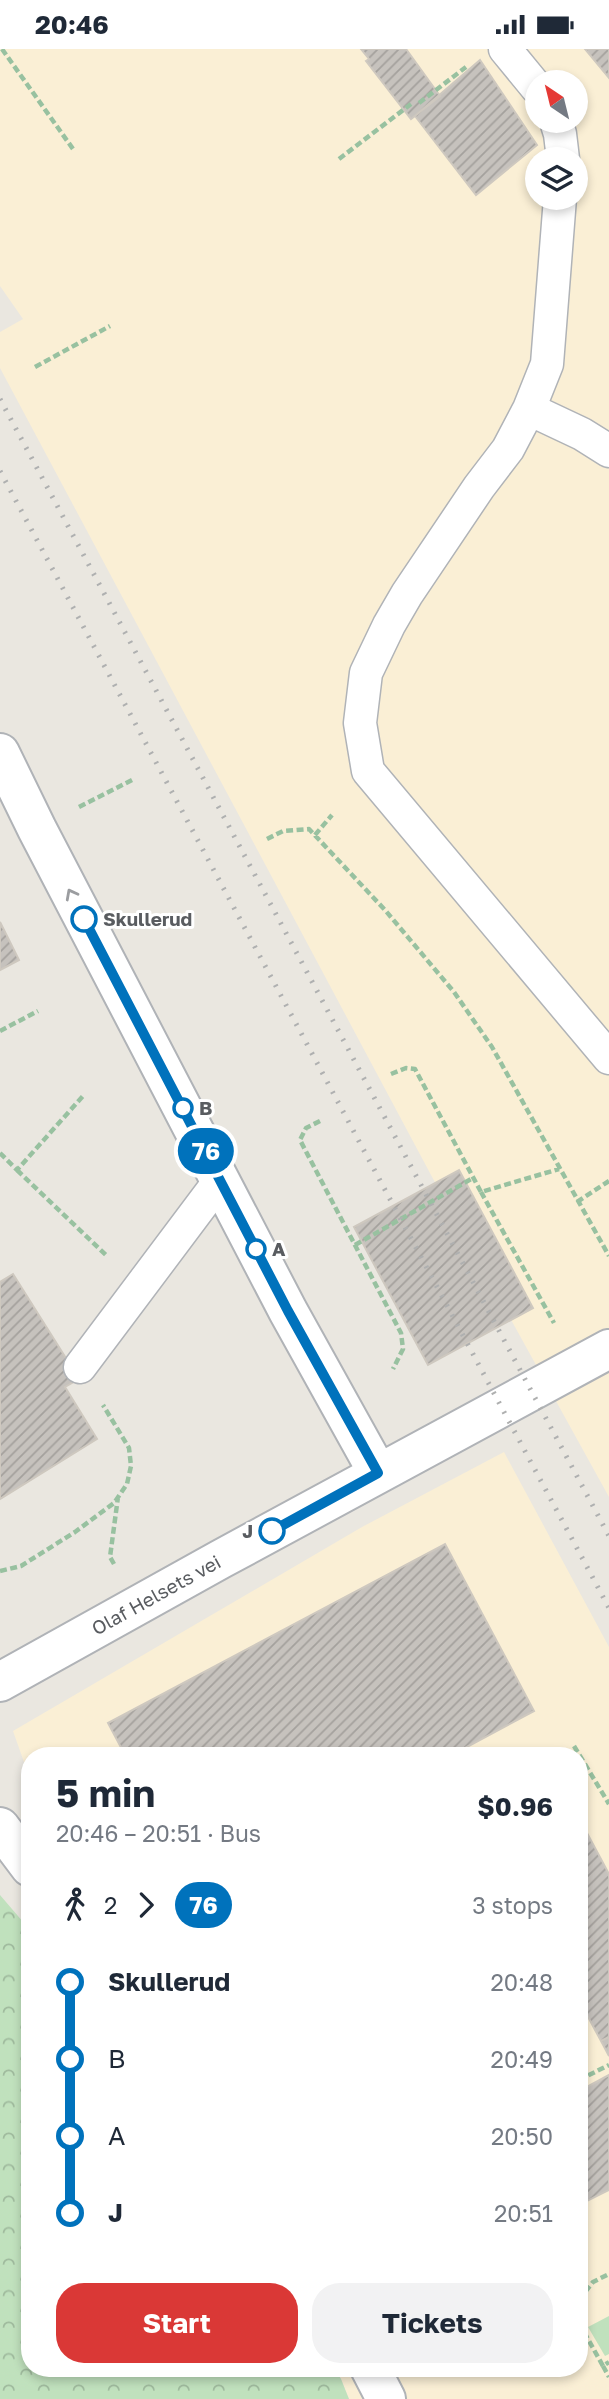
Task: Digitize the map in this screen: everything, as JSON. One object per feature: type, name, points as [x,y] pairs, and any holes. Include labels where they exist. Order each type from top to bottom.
[{"type":"street","points":[[0,753],[288,1311],[378,1473]]},
{"type":"street","name":"Olaf Helsets vei","points":[[0,1682],[609,1349]]},
{"type":"street","points":[[0,1826],[21,1855]]},
{"type":"street","points":[[375,2377],[386,2399]]},
{"type":"lane","points":[[505,49],[525,73]]},
{"type":"lane","points":[[559,210],[547,364],[529,409],[508,449],[439,546],[389,625],[366,673],[360,723],[368,771],[609,1058]]},
{"type":"lane","points":[[529,409],[609,451]]},
{"type":"lane","points":[[80,1367],[221,1179]]},
{"type":"path","points":[[2,49],[73,149]]},
{"type":"path","points":[[419,103],[468,65]]},
{"type":"path","points":[[339,159],[411,104]]},
{"type":"path","points":[[35,367],[110,326]]},
{"type":"path","points":[[90,802],[134,779]]},
{"type":"path","points":[[314,835],[332,815]]},
{"type":"path","points":[[267,839],[283,831],[309,829],[385,910],[454,992],[492,1047],[609,1256]]},
{"type":"path","points":[[0,1031],[38,1011]]},
{"type":"path","points":[[391,1074],[406,1068],[415,1069],[559,1331]]},
{"type":"path","points":[[17,1170],[83,1096]]},
{"type":"path","points":[[320,1122],[306,1128],[300,1140],[401,1333],[403,1349],[393,1369]]},
{"type":"path","points":[[0,1153],[139,1287]]},
{"type":"path","points":[[481,1192],[559,1169]]},
{"type":"path","points":[[355,1245],[473,1178]]},
{"type":"path","points":[[577,1202],[609,1181]]},
{"type":"path","points":[[0,1571],[21,1566],[75,1532],[114,1503],[127,1484],[131,1466],[129,1448],[80,1367]]},
{"type":"path","points":[[117,1571],[110,1557],[118,1496]]},
{"type":"path","points":[[588,1769],[609,1804]]},
{"type":"path","points":[[588,2076],[609,2065]]},
{"type":"path","points":[[588,2288],[593,2282],[609,2274]]},
{"type":"path","points":[[588,2339],[609,2377]]},
{"type":"path","points":[[603,2366],[609,2362]]},
{"type":"path","points":[[419,2380],[426,2377]]},
{"type":"shaded area","points":[[0,49],[609,49],[609,1497],[431,1175],[0,368],[0,332],[23,319],[0,286]]},
{"type":"shaded area","points":[[504,1452],[609,1647],[609,2399],[349,2399],[340,2377],[588,2377],[588,1747],[21,1747],[21,1754],[13,1731],[362,1527]]},
{"type":"green space","points":[[0,1895],[21,1920],[21,2377],[340,2377],[349,2399],[0,2399]]},
{"type":"green space","points":[[609,2316],[609,2354],[605,2356],[588,2327]]},
{"type":"building","points":[[361,49],[406,49],[440,96],[411,119],[366,61],[369,59]]},
{"type":"building","points":[[585,49],[609,49],[609,78]]},
{"type":"building","points":[[480,60],[525,127],[525,133],[529,133],[537,145],[525,147],[525,155],[476,195],[415,116]]},
{"type":"building","points":[[0,922],[19,960],[0,970]]},
{"type":"building","points":[[459,1170],[533,1308],[428,1365],[354,1227]]},
{"type":"building","points":[[13,1274],[79,1379],[65,1387],[97,1439],[0,1499],[0,1282]]},
{"type":"building","points":[[445,1544],[534,1711],[467,1747],[121,1747],[108,1723]]},
{"type":"building","points":[[588,1835],[609,1874],[609,2037],[601,2041],[588,2017]]},
{"type":"building","points":[[609,2037],[609,2056],[601,2041]]},
{"type":"building","points":[[609,2075],[609,2190],[588,2200],[588,2086]]},
{"type":"railway","points":[[0,399],[609,1536]]},
{"type":"railway","points":[[0,471],[609,1608]]},
{"type":"bus line","name":"76","points":[[84,919],[288,1311],[378,1473],[272,1531]]},
{"type":"place","name":"Skullerud","points":[[84,919]]},
{"type":"place","name":"B","points":[[183,1108]]},
{"type":"place","name":"A","points":[[256,1249]]},
{"type":"place","name":"J","points":[[272,1531]]}]
